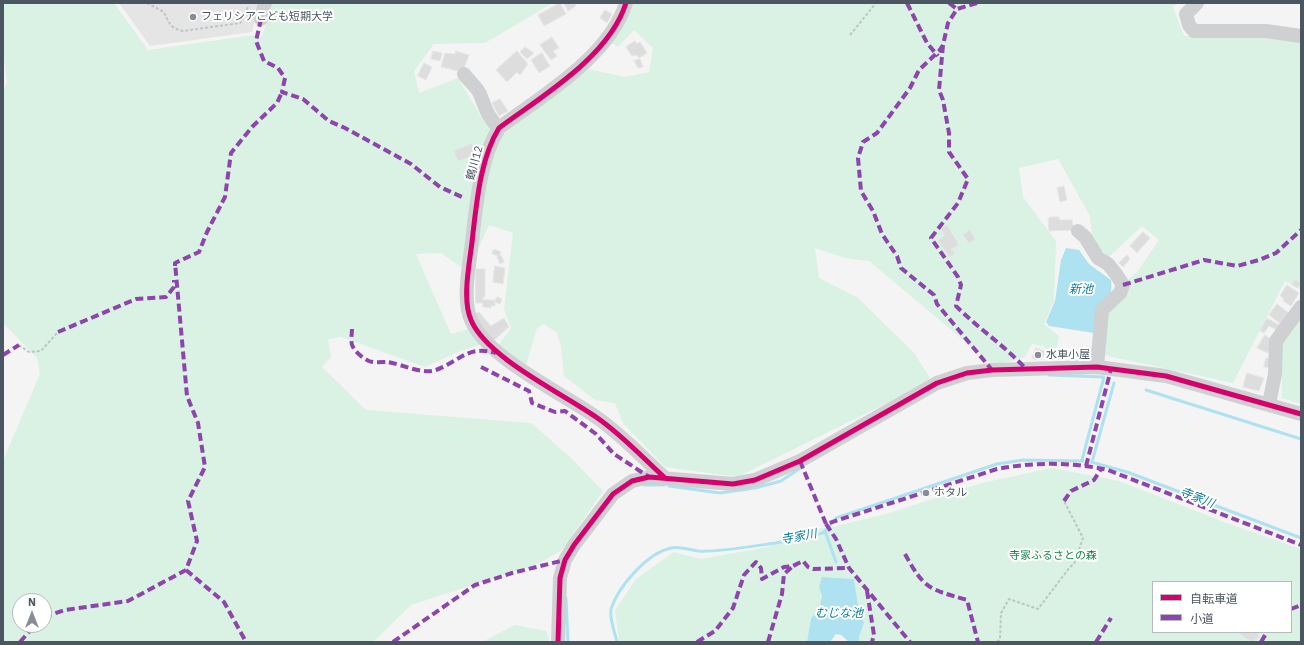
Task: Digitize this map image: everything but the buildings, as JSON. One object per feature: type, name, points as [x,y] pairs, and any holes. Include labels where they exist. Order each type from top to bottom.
[{"type":"street","points":[[261,19],[265,3]]},
{"type":"street","name":"鶴川12","points":[[626,3],[619,21],[588,59],[565,80],[499,128],[493,138],[476,200],[467,302],[470,319],[482,337],[490,345],[517,366],[596,417],[664,478]]},
{"type":"street","points":[[1197,3],[1186,14],[1189,25],[1194,31],[1266,31],[1301,36]]},
{"type":"street","points":[[464,74],[479,93],[482,103],[491,120],[499,128]]},
{"type":"street","points":[[1078,230],[1085,237],[1098,258],[1108,264],[1123,285],[1120,293],[1102,310],[1097,367]]},
{"type":"street","points":[[1269,404],[1275,374],[1276,341],[1301,307]]},
{"type":"street","points":[[558,642],[560,578],[565,560],[574,545],[619,488],[640,478],[664,478],[732,484],[755,480],[800,461],[938,383],[967,373],[1097,367],[1166,376],[1301,414]]},
{"type":"path","points":[[147,3],[164,12],[169,24],[175,30],[183,31],[240,23],[248,7]]},
{"type":"path","points":[[850,35],[876,3]]},
{"type":"path","points":[[19,345],[29,352],[41,351],[58,332]]},
{"type":"path","points":[[998,642],[1000,639],[1001,613],[1009,598],[1038,609],[1070,567],[1074,564],[1083,538],[1064,501]]},
{"type":"shaded area","name":"フェリシアこども短期大学","points":[[119,3],[260,3],[252,32],[150,46]]},
{"type":"green space","points":[[3,3],[114,3],[148,50],[253,35],[262,36],[273,3],[553,3],[485,43],[434,44],[414,71],[419,93],[458,78],[480,115],[501,136],[589,69],[624,77],[649,72],[653,48],[634,30],[618,47],[610,41],[628,3],[1177,3],[1173,7],[1184,36],[1249,36],[1301,39],[1301,290],[1285,281],[1233,383],[1090,352],[1110,295],[1137,272],[1159,240],[1142,226],[1109,257],[1093,244],[1090,216],[1058,159],[1019,168],[1023,197],[1056,241],[1054,301],[1044,324],[1059,336],[1056,350],[1051,355],[1043,346],[1032,344],[1024,358],[993,365],[869,261],[845,258],[815,248],[819,278],[858,298],[914,353],[932,381],[737,477],[665,467],[623,423],[615,403],[595,400],[564,376],[561,347],[557,333],[544,324],[537,328],[526,365],[498,346],[511,328],[504,309],[513,233],[489,225],[473,259],[461,267],[441,253],[416,254],[451,334],[469,329],[483,344],[460,351],[425,367],[341,337],[328,339],[331,357],[322,367],[366,410],[531,423],[570,457],[603,491],[562,550],[538,564],[411,605],[373,642],[3,642],[3,461],[40,374],[37,358],[3,323],[3,90],[7,83],[3,52]]},
{"type":"green space","points":[[1301,315],[1301,404],[1282,398],[1281,345]]},
{"type":"green space","name":"寺家ふるさとの森","points":[[1051,468],[1119,481],[1224,522],[1301,549],[1301,640],[1299,642],[859,642],[859,637],[864,623],[858,605],[854,579],[823,577],[819,587],[822,596],[819,610],[811,618],[807,642],[619,642],[615,610],[636,579],[674,552],[701,559],[768,547],[793,533],[836,526],[886,514],[982,483]]},
{"type":"green space","points":[[515,625],[546,631],[550,642],[482,642]]},
{"type":"water","name":"新池","points":[[1066,248],[1079,250],[1089,264],[1111,280],[1111,293],[1109,300],[1094,333],[1049,326],[1046,322],[1055,301],[1061,260]]},
{"type":"water","name":"むじな池","points":[[822,577],[854,579],[858,605],[864,623],[859,637],[859,642],[849,642],[841,635],[836,634],[830,642],[807,642],[811,618],[819,610],[822,596],[819,587]]},
{"type":"waterway","points":[[1049,375],[1104,377],[1082,460]]},
{"type":"waterway","points":[[1092,462],[1114,383]]},
{"type":"waterway","points":[[1146,390],[1301,439]]},
{"type":"waterway","name":"寺家川","points":[[617,642],[611,617],[611,609],[615,600],[627,581],[635,572],[643,564],[662,551],[671,548],[698,551],[722,550],[802,538],[824,532],[836,518],[997,464],[1023,460],[1083,461]]},
{"type":"waterway","name":"寺家川","points":[[1091,462],[1127,472],[1301,538]]},
{"type":"waterway","points":[[669,486],[720,493],[755,488],[781,481],[802,467]]},
{"type":"waterway","points":[[644,485],[664,485]]},
{"type":"waterway","points":[[825,531],[836,562]]},
{"type":"waterway","points":[[566,598],[568,642]]},
{"type":"marked path","points":[[907,3],[927,43],[938,56]]},
{"type":"marked path","points":[[949,3],[957,9]]},
{"type":"marked path","points":[[977,3],[957,9],[948,23],[943,45],[939,51],[919,70],[910,88],[877,133],[863,142],[858,158],[861,191],[873,211],[882,234],[897,256],[901,268],[934,295],[937,304],[992,370]]},
{"type":"marked path","points":[[261,19],[256,41],[264,61],[278,68],[285,78],[282,92],[303,99],[329,121],[345,128],[411,164],[440,187],[462,197]]},
{"type":"marked path","points":[[943,45],[939,90],[943,100],[949,133],[949,152],[968,179],[958,203],[931,238],[958,277],[961,285],[956,306],[1026,369]]},
{"type":"marked path","points":[[175,266],[175,263],[199,252],[207,232],[225,197],[231,153],[252,127],[277,103],[282,92]]},
{"type":"marked path","points":[[1123,285],[1204,260],[1237,266],[1259,260],[1276,253],[1301,230]]},
{"type":"marked path","points":[[52,614],[65,610],[128,601],[186,570],[197,541],[188,501],[205,467],[198,423],[187,396],[175,263]]},
{"type":"marked path","points":[[58,332],[136,299],[166,297],[174,287],[174,280]]},
{"type":"marked path","points":[[352,329],[352,345],[364,358],[371,362],[393,363],[418,370],[436,370],[471,352],[486,351],[496,353]]},
{"type":"marked path","points":[[3,355],[19,345]]},
{"type":"marked path","points":[[481,367],[529,391],[532,403],[555,412],[565,411],[596,434],[614,454],[649,477]]},
{"type":"marked path","points":[[1086,466],[1111,369]]},
{"type":"marked path","points":[[800,461],[826,524],[997,469],[1024,465],[1067,464],[1108,470],[1301,545]]},
{"type":"marked path","points":[[1064,501],[1071,491],[1094,480],[1101,469]]},
{"type":"marked path","points":[[826,524],[836,539],[849,568],[910,642]]},
{"type":"marked path","points":[[905,554],[917,574],[929,586],[944,593],[967,600],[978,642]]},
{"type":"marked path","points":[[393,642],[475,585],[512,573],[565,560]]},
{"type":"marked path","points":[[697,642],[715,631],[733,608],[744,575],[756,562],[761,568],[762,579],[784,567],[793,566],[803,561],[808,567],[813,569],[849,568]]},
{"type":"marked path","points":[[768,642],[782,594],[784,574],[793,566]]},
{"type":"marked path","points":[[186,570],[224,602],[246,642]]},
{"type":"marked path","points":[[867,591],[874,635],[872,642]]},
{"type":"marked path","points":[[1292,609],[1301,605]]},
{"type":"marked path","points":[[1096,642],[1111,618]]},
{"type":"marked path","points":[[20,642],[28,633]]},
{"type":"marked path","points":[[1261,642],[1266,633]]},
{"type":"cycle path","points":[[626,3],[617,23],[605,41],[590,58],[554,89],[499,128],[493,139],[484,165],[476,206],[469,265],[467,300],[471,320],[492,348],[527,374],[596,417],[623,438],[664,477]]},
{"type":"cycle path","points":[[558,642],[560,578],[565,560],[574,545],[613,494],[632,481],[649,477],[733,484],[755,480],[800,461],[937,383],[967,373],[992,370],[1097,367],[1166,376],[1301,414]]},
{"type":"place","name":"フェリシアこども短期大学","points":[[193,17]]},
{"type":"place","name":"水車小屋","points":[[1038,355]]},
{"type":"place","name":"ホタル","points":[[926,493]]}]
